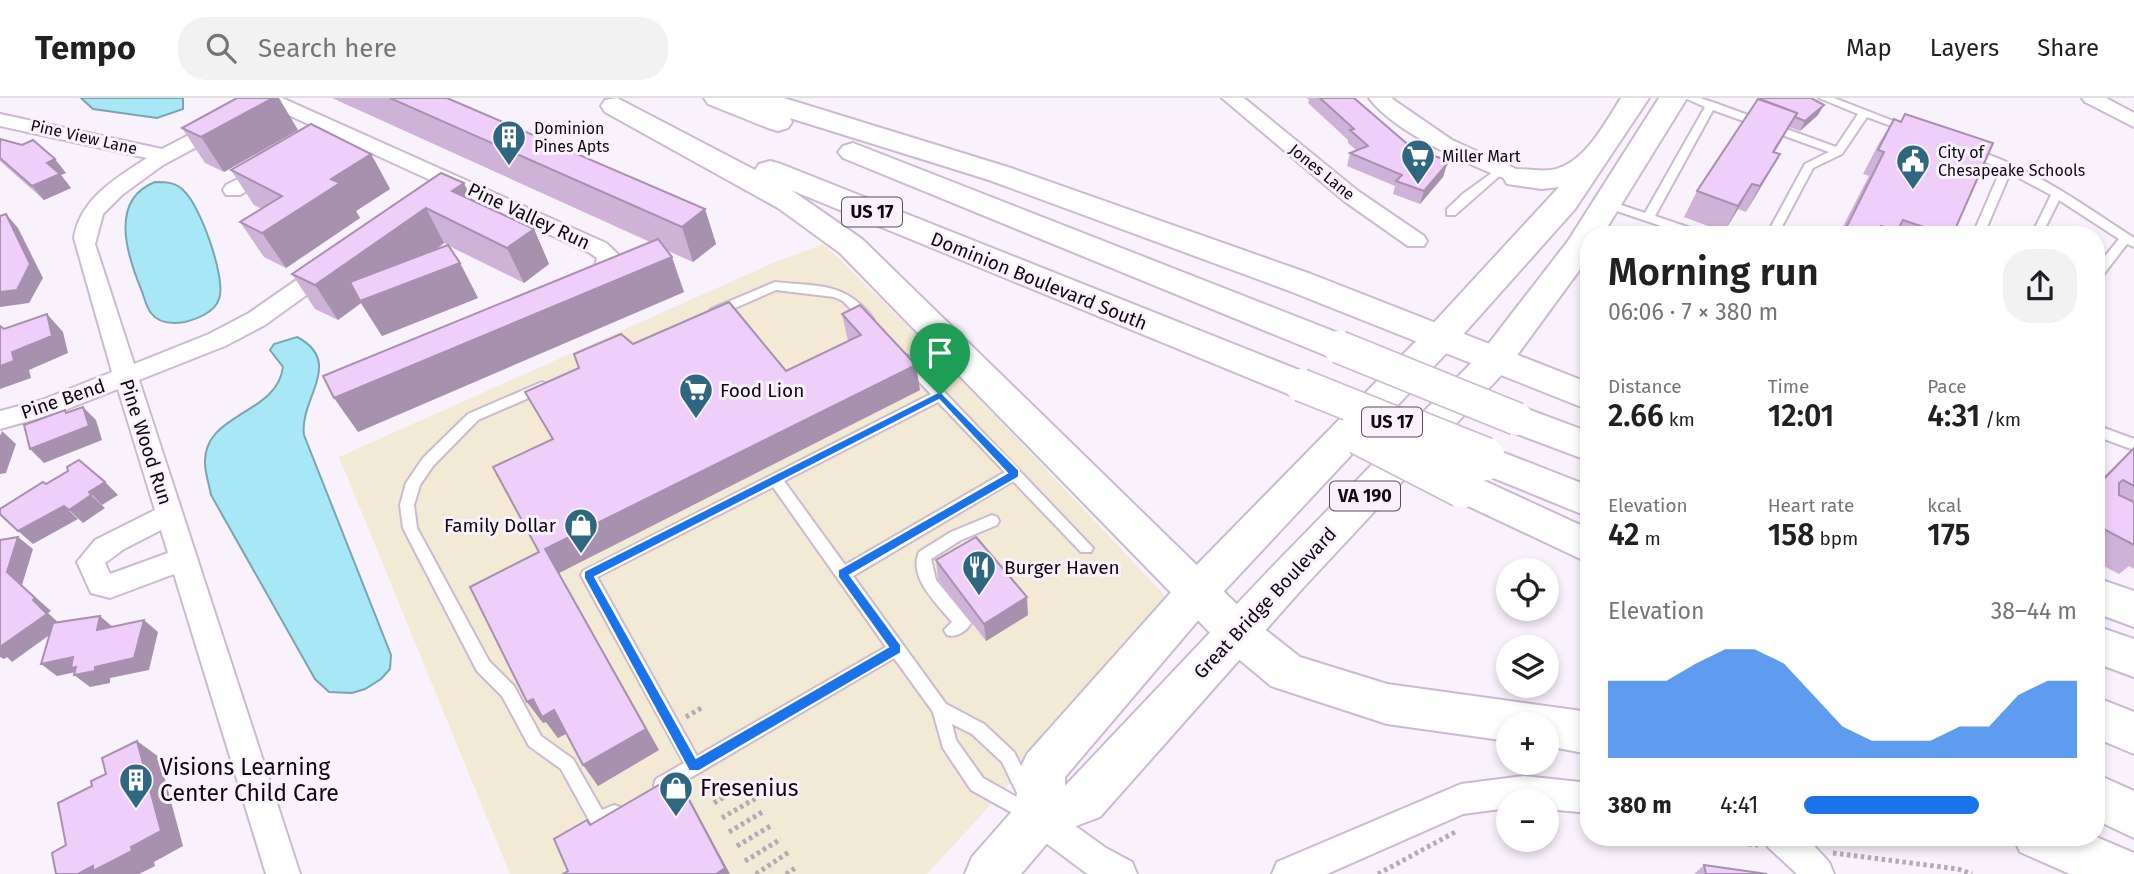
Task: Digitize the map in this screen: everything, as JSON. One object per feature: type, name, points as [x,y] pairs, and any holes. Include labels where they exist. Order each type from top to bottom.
[{"type":"main road","points":[[718,98],[1580,444]]},
{"type":"main road","points":[[755,98],[1000,174],[1299,282],[1580,393]]},
{"type":"main road","name":"Great Bridge Boulevard","points":[[1594,226],[1673,98]]},
{"type":"main road","points":[[606,102],[789,201],[850,246],[1238,633],[1286,672],[1387,704],[1563,728]]},
{"type":"main road","name":"Dominion Boulevard South","points":[[606,102],[1129,317],[1473,472]]},
{"type":"main road","points":[[1440,338],[1549,217],[1636,106]]},
{"type":"main road","points":[[1609,205],[1598,195],[1593,183],[1619,145],[1636,106]]},
{"type":"main road","points":[[1509,174],[1550,181],[1564,179],[1598,156]]},
{"type":"main road","points":[[1509,174],[1531,188],[1549,217]]},
{"type":"main road","points":[[1549,217],[1574,208],[1609,205]]},
{"type":"main road","name":"Great Bridge Boulevard","points":[[989,874],[1038,818],[1083,801],[1288,577],[1494,360],[1580,246]]},
{"type":"main road","name":"VA 190","points":[[1038,818],[1043,769],[1197,592],[1440,338]]},
{"type":"main road","points":[[1473,472],[1553,487],[1580,498]]},
{"type":"main road","points":[[1473,472],[1580,541]]},
{"type":"main road","points":[[2105,598],[2134,609]]},
{"type":"main road","points":[[2105,647],[2134,658]]},
{"type":"main road","points":[[2105,700],[2134,711]]},
{"type":"main road","points":[[2105,721],[2134,733]]},
{"type":"main road","points":[[2105,784],[2134,791]]},
{"type":"main road","points":[[2105,800],[2134,815]]},
{"type":"main road","points":[[2060,846],[2126,874]]},
{"type":"street","name":"Jones Lane","points":[[1232,98],[1351,195],[1416,241]]},
{"type":"street","points":[[1380,98],[1403,118],[1444,146],[1509,174]]},
{"type":"street","points":[[2092,98],[2134,121]]},
{"type":"street","name":"Pine Valley Run","points":[[271,100],[455,182],[608,255],[607,267],[598,277],[561,292]]},
{"type":"street","name":"Pine Wood Run","points":[[271,100],[167,156],[115,189],[99,205],[85,229],[84,244],[283,874]]},
{"type":"street","name":"Pine View Lane","points":[[0,120],[167,156]]},
{"type":"street","points":[[315,143],[338,130]]},
{"type":"street","points":[[233,190],[292,156]]},
{"type":"street","points":[[432,198],[455,182]]},
{"type":"street","name":"Pine Bend","points":[[0,420],[48,407],[191,352],[257,319],[342,260]]},
{"type":"street","points":[[169,515],[106,547],[94,555],[90,562],[100,585],[110,586],[183,559]]},
{"type":"street","points":[[1289,874],[1333,865],[1442,805],[1470,797],[1524,791],[1580,797]]},
{"type":"street","points":[[1038,818],[1094,859],[1120,874]]},
{"type":"street","points":[[1791,846],[1817,874]]},
{"type":"lane","points":[[1690,98],[1838,152]]},
{"type":"lane","points":[[1824,98],[1926,135]]},
{"type":"lane","points":[[1648,218],[1711,105]]},
{"type":"lane","points":[[1777,226],[1809,166],[1838,152],[1864,113]]},
{"type":"lane","points":[[1963,149],[2008,166],[2130,241],[2105,267]]},
{"type":"lane","points":[[1982,226],[2008,166]]},
{"type":"lane","points":[[1451,212],[1465,195],[1509,174]]},
{"type":"lane","points":[[2041,226],[2057,194]]},
{"type":"lane","points":[[1609,205],[1663,226]]},
{"type":"lane","points":[[698,319],[775,286],[836,293],[847,299],[875,327]]},
{"type":"lane","points":[[893,347],[1086,548]]},
{"type":"lane","points":[[558,380],[473,417],[428,462],[413,483],[407,505],[410,528],[483,667],[509,691],[535,741],[567,764],[599,821],[623,807]]},
{"type":"lane","points":[[694,766],[588,575],[940,395]]},
{"type":"lane","points":[[2105,434],[2134,445]]},
{"type":"lane","points":[[843,574],[1015,474]]},
{"type":"lane","points":[[775,479],[940,709],[949,743],[977,784],[1038,818]]},
{"type":"lane","points":[[952,630],[963,623],[930,583],[922,566],[924,556],[956,536],[992,521]]},
{"type":"lane","points":[[647,794],[896,649]]},
{"type":"lane","points":[[940,709],[978,729],[1008,757],[1038,818]]},
{"type":"path","points":[[714,803],[747,783]]},
{"type":"path","points":[[722,818],[756,798]]},
{"type":"path","points":[[729,832],[764,811]]},
{"type":"path","points":[[737,846],[772,825]]},
{"type":"path","points":[[1378,874],[1462,828]]},
{"type":"path","points":[[745,861],[781,839]]},
{"type":"path","points":[[756,874],[789,852]]},
{"type":"path","points":[[786,874],[797,867]]},
{"type":"shaded area","points":[[824,244],[953,371],[1174,605],[927,874],[510,874],[339,457],[773,263]]},
{"type":"water","points":[[81,98],[183,98],[183,109],[157,118],[93,109]]},
{"type":"water","points":[[155,182],[167,182],[184,191],[204,226],[216,260],[220,289],[217,304],[205,314],[185,322],[167,322],[151,313],[127,245],[125,230],[131,202],[141,190]]},
{"type":"water","points":[[297,337],[311,347],[318,358],[319,370],[304,421],[304,435],[391,655],[390,669],[381,679],[352,693],[329,692],[315,679],[211,495],[206,471],[208,446],[216,434],[227,423],[268,395],[278,383],[283,367],[270,350],[274,344]]},
{"type":"building","points":[[237,98],[273,98],[201,137],[182,128]]},
{"type":"building","points":[[390,98],[447,98],[705,209],[682,227]]},
{"type":"building","points":[[1320,98],[1354,98],[1412,148],[1446,160],[1444,163],[1447,164],[1424,191],[1396,181],[1402,175],[1350,153],[1368,146],[1350,130],[1354,129]]},
{"type":"building","points":[[1760,98],[1811,98],[1824,105],[1805,121],[1795,117],[1797,113]]},
{"type":"building","points":[[1758,99],[1797,113],[1773,152],[1780,154],[1760,186],[1752,184],[1738,206],[1697,191]]},
{"type":"building","name":"City of Chesapeake Schools","points":[[1905,114],[1993,143],[1957,226],[1921,226],[1903,220],[1900,226],[1847,226],[1884,152],[1878,150],[1894,119],[1901,122]]},
{"type":"building","points":[[311,124],[371,154],[331,179],[340,183],[262,233],[240,222],[282,196],[231,170]]},
{"type":"building","points":[[0,139],[22,145],[33,140],[55,159],[47,163],[60,174],[32,186],[0,158]]},
{"type":"building","points":[[441,173],[464,183],[452,191],[534,229],[507,248],[426,208],[315,285],[292,274]]},
{"type":"building","points":[[6,214],[30,264],[17,290],[0,292],[0,216]]},
{"type":"building","points":[[658,239],[672,257],[334,398],[323,376]]},
{"type":"building","points":[[448,245],[460,263],[360,301],[350,282]]},
{"type":"building","points":[[729,302],[786,371],[861,335],[842,314],[860,305],[916,365],[545,549],[646,729],[583,765],[554,710],[542,717],[533,699],[527,702],[470,587],[539,552],[493,467],[553,439],[525,392],[579,368],[574,354],[621,334],[633,344]]},
{"type":"building","points":[[47,314],[52,336],[12,352],[14,361],[0,366],[0,326],[4,329]]},
{"type":"building","points":[[83,407],[89,426],[30,449],[24,425],[65,410],[66,413]]},
{"type":"building","points":[[2134,448],[2134,486],[2123,480],[2119,483],[2119,495],[2134,502],[2134,545],[2105,530],[2105,478]]},
{"type":"building","points":[[79,460],[105,482],[89,492],[91,495],[69,510],[64,506],[18,531],[0,514],[0,509],[43,482],[46,484],[68,471],[67,467]]},
{"type":"building","points":[[18,537],[7,572],[35,598],[33,600],[47,614],[0,647],[0,540]]},
{"type":"building","points":[[976,537],[1027,597],[984,624],[936,560]]},
{"type":"building","points":[[100,616],[97,630],[144,620],[134,658],[74,675],[76,667],[71,668],[73,657],[41,664],[53,623]]},
{"type":"building","points":[[137,741],[161,831],[131,847],[132,851],[93,871],[93,866],[78,874],[56,874],[52,853],[66,845],[58,803],[92,786],[91,781],[106,774],[102,758]]},
{"type":"building","name":"Fresenius","points":[[676,775],[725,868],[716,874],[563,874],[568,871],[554,839],[587,820],[590,825]]},
{"type":"building","points":[[1704,865],[1767,874],[1706,874]]},
{"type":"place","name":"Dominion Pines Apts","points":[[509,167]]},
{"type":"place","name":"Miller Mart","points":[[1418,186]]},
{"type":"place","name":"City of Chesapeake Schools","points":[[1913,191]]},
{"type":"place","name":"Food Lion","points":[[696,420]]},
{"type":"place","name":"Family Dollar","points":[[581,555]]},
{"type":"place","name":"Burger Haven","points":[[979,597]]},
{"type":"place","name":"Visions Learning Center Child Care","points":[[136,810]]},
{"type":"place","name":"Fresenius","points":[[676,818]]},
{"type":"route","points":[[940,395],[1015,474],[843,574],[896,649],[694,766],[588,575],[940,395]]}]
